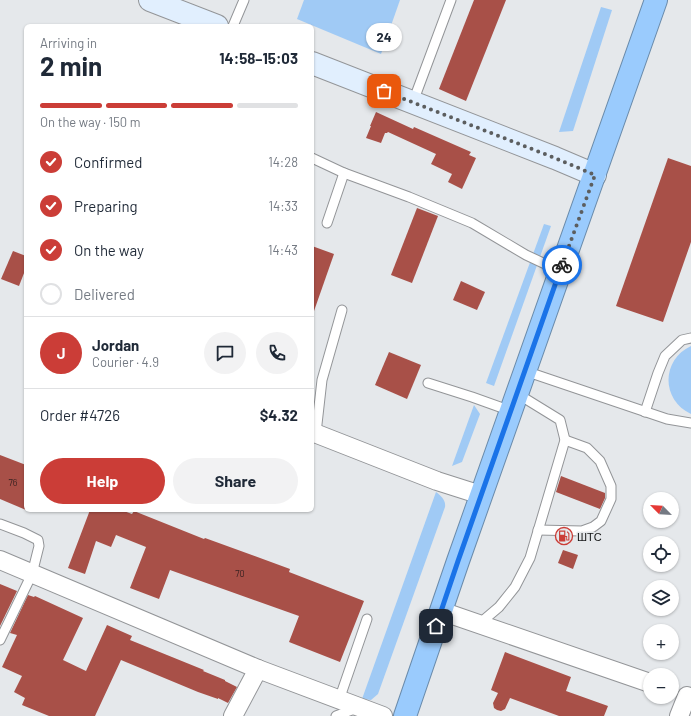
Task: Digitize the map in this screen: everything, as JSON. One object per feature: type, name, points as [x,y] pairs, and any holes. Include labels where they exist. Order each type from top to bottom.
[{"type":"highway","points":[[405,716],[481,495],[656,0]]},
{"type":"main road","points":[[150,0],[212,24]]},
{"type":"main road","points":[[314,64],[595,175]]},
{"type":"street","points":[[314,433],[437,481],[481,495]]},
{"type":"street","points":[[0,560],[258,669],[337,708],[359,707],[383,716]]},
{"type":"street","points":[[441,611],[643,681]]},
{"type":"street","points":[[233,716],[258,669]]},
{"type":"street","points":[[679,716],[683,694]]},
{"type":"lane","points":[[234,24],[244,0]]},
{"type":"lane","points":[[413,102],[451,0]]},
{"type":"lane","points":[[314,159],[344,173],[409,197],[472,223],[526,254],[560,271]]},
{"type":"lane","points":[[327,223],[344,173]]},
{"type":"lane","points":[[314,433],[322,380],[342,310]]},
{"type":"lane","points":[[645,412],[665,356],[682,340],[691,338]]},
{"type":"lane","points":[[525,371],[667,419],[691,423]]},
{"type":"lane","points":[[428,383],[472,398],[514,403],[522,396],[560,420],[565,440],[530,558],[515,587],[499,607],[479,624]]},
{"type":"lane","points":[[538,530],[582,531],[593,527],[601,521],[611,499],[611,486],[600,461],[587,448],[565,440]]},
{"type":"lane","points":[[0,524],[38,540],[39,546],[32,574],[0,640]]},
{"type":"lane","points":[[337,708],[367,619]]},
{"type":"shaded area","points":[[304,0],[400,0],[381,54],[314,26],[314,24],[309,24],[297,19]]},
{"type":"shaded area","points":[[601,7],[612,10],[573,131],[559,132]]},
{"type":"shaded area","points":[[544,224],[551,226],[494,386],[486,383]]},
{"type":"shaded area","points":[[691,346],[691,414],[681,408],[674,399],[668,380],[674,361],[681,352]]},
{"type":"shaded area","points":[[474,405],[480,414],[462,462],[452,466]]},
{"type":"shaded area","points":[[436,492],[444,500],[445,507],[378,694],[371,700],[362,699]]},
{"type":"building","points":[[474,0],[506,0],[466,101],[439,89]]},
{"type":"building","points":[[376,112],[413,129],[414,127],[471,152],[469,155],[476,158],[462,189],[448,182],[452,174],[431,164],[436,154],[388,132],[385,133],[381,143],[366,138]]},
{"type":"building","points":[[668,158],[691,166],[691,242],[663,322],[616,306]]},
{"type":"building","points":[[417,208],[438,216],[412,283],[391,275]]},
{"type":"building","points":[[314,247],[334,254],[314,311]]},
{"type":"building","points":[[13,251],[24,255],[24,273],[19,286],[1,279]]},
{"type":"building","points":[[461,281],[485,292],[477,310],[453,300]]},
{"type":"building","points":[[389,352],[421,365],[407,399],[375,385]]},
{"type":"building","points":[[0,455],[24,464],[24,509],[0,499]]},
{"type":"building","points":[[561,476],[605,493],[605,498],[600,509],[556,492]]},
{"type":"building","points":[[89,512],[126,512],[132,514],[133,512],[136,512],[204,539],[205,538],[290,569],[289,572],[364,601],[340,662],[289,642],[299,616],[170,570],[159,599],[130,588],[146,547],[116,535],[111,547],[96,541],[85,574],[68,568]]},
{"type":"building","points":[[563,550],[578,555],[573,569],[558,563]]},
{"type":"building","points":[[0,584],[17,591],[0,626]]},
{"type":"building","points":[[28,595],[35,596],[83,618],[63,660],[86,671],[107,625],[132,636],[130,640],[204,670],[203,671],[225,680],[237,687],[228,703],[121,660],[95,716],[49,716],[22,705],[25,698],[14,692],[22,676],[2,667],[17,635],[10,633]]},
{"type":"building","points":[[505,652],[571,677],[566,691],[608,706],[604,716],[559,716],[510,698],[505,709],[501,711],[497,710],[494,708],[493,703],[498,693],[491,690]]},
{"type":"way so far","points":[[384,91],[595,175],[562,265]]},
{"type":"place","name":"24","points":[[384,91]]},
{"type":"place","name":"ШТС","points":[[564,536]]},
{"type":"route","points":[[436,626],[562,265]]}]
